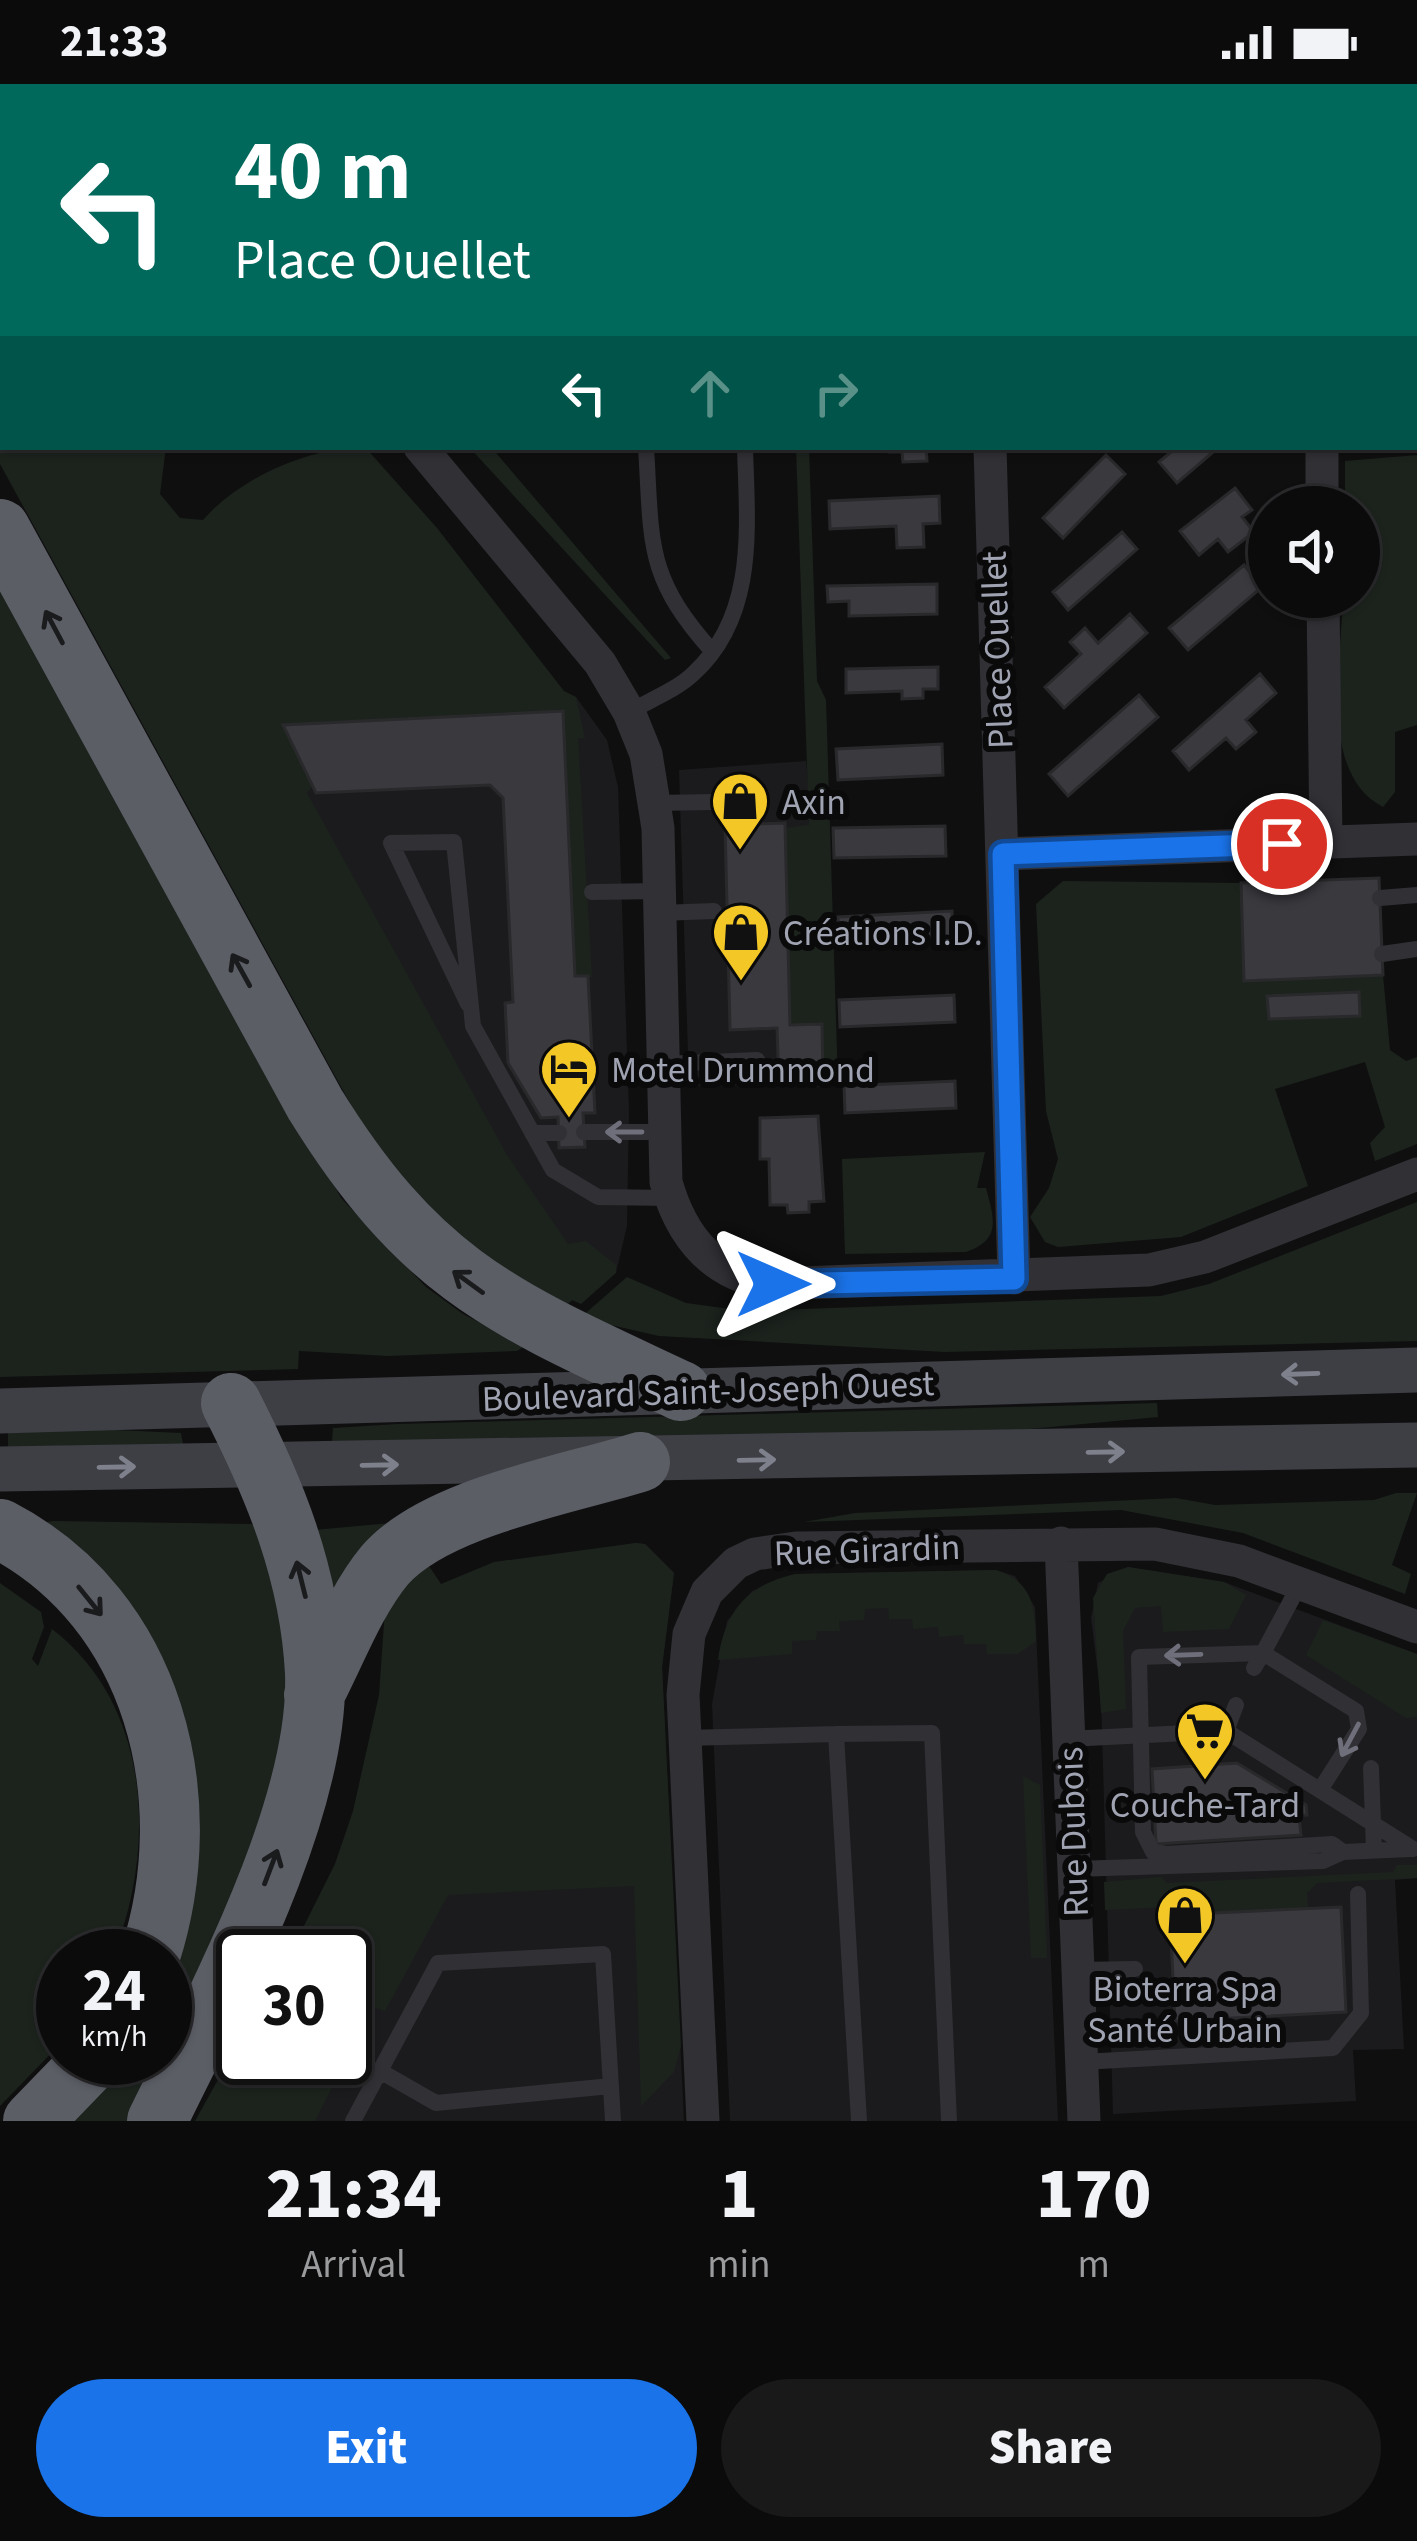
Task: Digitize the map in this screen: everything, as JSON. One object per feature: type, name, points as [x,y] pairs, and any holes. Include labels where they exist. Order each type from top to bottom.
[{"type":"highway","points":[[0,529],[304,1083],[364,1180],[418,1241],[484,1294],[681,1391]]},
{"type":"highway","points":[[157,2121],[276,1855],[302,1764],[314,1695],[307,1604],[284,1516],[231,1402]]},
{"type":"highway","points":[[314,1695],[371,1585],[408,1544],[464,1517],[640,1462]]},
{"type":"highway","points":[[0,1529],[43,1554],[76,1583],[125,1650],[150,1702],[165,1759],[171,1821],[166,1891],[157,1929]]},
{"type":"highway","points":[[32,2121],[67,2085]]},
{"type":"main road","name":"Boulevard Saint-Joseph Ouest","points":[[0,1411],[1417,1370]]},
{"type":"main road","name":"Boulevard Saint-Joseph Ouest","points":[[0,1469],[640,1462],[1417,1445]]},
{"type":"street","points":[[424,450],[576,632],[629,712],[646,754],[656,802],[664,1132],[671,1198],[700,1250],[717,1268],[742,1280],[812,1284],[1014,1279],[1178,1265],[1417,1174]]},
{"type":"street","name":"Place Ouellet","points":[[990,450],[1014,1279]]},
{"type":"street","points":[[1322,450],[1322,486]]},
{"type":"street","points":[[1323,618],[1325,843]]},
{"type":"street","points":[[1003,854],[1417,839]]},
{"type":"street","name":"Rue Girardin","points":[[703,2121],[685,1673],[695,1612],[736,1563],[774,1550],[1119,1541],[1197,1550],[1417,1628]]},
{"type":"street","name":"Rue Dubois","points":[[1061,1543],[1084,2121]]},
{"type":"lane","points":[[646,450],[653,560],[668,598],[712,651]]},
{"type":"lane","points":[[629,712],[694,673],[730,621],[748,564],[745,450]]},
{"type":"lane","points":[[656,802],[713,802]]},
{"type":"lane","points":[[467,1004],[454,842],[391,843],[467,1004],[480,1042],[553,1170],[584,1192],[613,1199],[671,1198]]},
{"type":"lane","points":[[592,892],[714,911]]},
{"type":"lane","points":[[1380,898],[1417,895]]},
{"type":"lane","points":[[1382,954],[1417,949]]},
{"type":"lane","points":[[663,1064],[757,1060]]},
{"type":"lane","points":[[532,1132],[559,1133]]},
{"type":"lane","points":[[584,1132],[664,1132]]},
{"type":"lane","points":[[1259,1661],[1300,1584]]},
{"type":"lane","points":[[1320,1790],[1360,1720],[1259,1661],[1138,1657],[1143,1832],[1154,1852],[1332,1844],[1343,1852]]},
{"type":"lane","points":[[1226,1731],[1236,1705]]},
{"type":"lane","points":[[1068,1739],[1226,1731],[1415,1849]]},
{"type":"lane","points":[[685,1738],[932,1733],[949,2121]]},
{"type":"lane","points":[[836,1734],[859,2121]]},
{"type":"lane","points":[[1371,1768],[1374,1850]]},
{"type":"lane","points":[[1074,1869],[1323,1861],[1343,1852],[1415,1849]]},
{"type":"lane","points":[[1082,2062],[1333,2048],[1361,2013],[1358,1894]]},
{"type":"lane","points":[[353,2121],[438,1964],[602,1954],[613,2121]]},
{"type":"lane","points":[[1078,1970],[1135,1969]]},
{"type":"lane","points":[[380,2071],[436,2103],[611,2086]]},
{"type":"shaded area","points":[[0,450],[166,450],[160,494],[180,518],[203,520],[236,491],[277,468],[322,452],[368,450],[437,528],[564,691],[576,697],[585,738],[578,738],[592,977],[575,976],[563,712],[283,726],[313,786],[307,793],[507,1155],[568,1244],[586,1241],[616,1265],[616,1273],[581,1304],[572,1300],[563,1309],[425,1213],[357,1116],[0,464]]},
{"type":"shaded area","points":[[472,450],[494,450],[671,658],[665,660]]},
{"type":"shaded area","points":[[796,450],[809,450],[817,681],[826,700],[838,1084],[823,1085],[822,1024],[790,1025],[785,828],[809,825]]},
{"type":"shaded area","points":[[1417,455],[1417,725],[1395,732],[1395,792],[1383,807],[1362,791],[1341,742],[1342,618],[1380,618],[1380,486],[1345,486],[1345,461]]},
{"type":"shaded area","points":[[0,570],[341,1198],[426,1287],[463,1314],[525,1346],[517,1351],[388,1356],[299,1351],[298,1369],[0,1377]]},
{"type":"shaded area","points":[[576,697],[607,740],[618,787],[629,1112],[627,1226],[616,1273],[572,1282],[260,727],[563,711]]},
{"type":"shaded area","points":[[806,761],[838,1084],[689,1086],[679,770]]},
{"type":"shaded area","points":[[1063,881],[1241,883],[1245,980],[1383,975],[1390,1050],[1406,1061],[1417,1057],[1417,1144],[1375,1161],[1370,1143],[1385,1127],[1365,1062],[1275,1089],[1308,1186],[1181,1237],[1058,1247],[1045,1242],[1030,1217],[1049,1188],[1058,1159],[1046,1111],[1036,904]]},
{"type":"shaded area","points":[[985,1152],[977,1188],[986,1188],[993,1227],[978,1247],[966,1252],[845,1254],[842,1159]]},
{"type":"shaded area","points":[[1417,1202],[1417,1341],[945,1352],[659,1336],[580,1318],[627,1277],[686,1303],[745,1311],[1161,1296],[1209,1284]]},
{"type":"shaded area","points":[[1157,1403],[1158,1417],[964,1435],[332,1442],[333,1428],[398,1424]]},
{"type":"shaded area","points":[[94,1429],[181,1433],[183,1444],[8,1447],[8,1433]]},
{"type":"shaded area","points":[[1417,1493],[1392,1565],[1411,1574],[1405,1594],[1243,1533],[1121,1510],[804,1522],[855,1513],[1176,1498],[1215,1505],[1374,1500]]},
{"type":"shaded area","points":[[391,1523],[332,1596],[314,1530]]},
{"type":"shaded area","points":[[39,1524],[251,1524],[260,1528],[285,1617],[288,1674],[283,1730],[255,1838],[192,1984],[192,1929],[178,1929],[194,1867]]},
{"type":"shaded area","points":[[636,1543],[645,1544],[674,1573],[662,1667],[681,2046],[674,2072],[641,2106],[634,1886],[448,1895],[385,2011],[372,2009],[372,1929],[302,1929],[335,1864],[353,1811],[379,1695],[385,1609],[425,1560],[441,1584],[494,1562]]},
{"type":"shaded area","points":[[645,1544],[674,1573],[662,1667],[684,2121],[305,2121],[328,2085],[372,2085],[372,2003],[595,1549]]},
{"type":"shaded area","points":[[1128,1567],[1224,1582],[1417,1654],[1417,1878],[1395,1880],[1404,2049],[1353,2050],[1356,2101],[1113,2114],[1101,1697],[1091,1618],[1098,1583]]},
{"type":"shaded area","points":[[1128,1567],[1224,1582],[1246,1595],[1229,1629],[1163,1632],[1161,1606],[1135,1608],[1123,1631],[1126,1709],[1101,1713],[1093,1598],[1107,1574]]},
{"type":"shaded area","points":[[996,1570],[1015,1576],[1035,1607],[1058,2121],[730,2121],[712,1704],[727,1621],[752,1591],[795,1574]]},
{"type":"shaded area","points":[[996,1570],[1024,1588],[1032,1606],[1036,1641],[1018,1654],[987,1654],[986,1644],[964,1644],[963,1635],[939,1637],[938,1627],[913,1629],[912,1619],[889,1619],[888,1608],[865,1609],[864,1620],[839,1621],[840,1631],[817,1631],[816,1640],[792,1641],[792,1654],[718,1660],[726,1627],[741,1603],[778,1579],[795,1574]]},
{"type":"shaded area","points":[[0,1583],[41,1612],[44,1627],[32,1659],[38,1666],[52,1629],[85,1660],[109,1697],[126,1737],[136,1780],[139,1825],[136,1870],[122,1929],[36,1929],[36,2069],[0,2106]]},
{"type":"shaded area","points":[[1323,1620],[1417,1654],[1417,1717],[1406,1718],[1306,1655]]},
{"type":"shaded area","points":[[1023,1776],[1040,1785],[1047,1958],[1031,1958]]},
{"type":"shaded area","points":[[1397,1865],[1417,1865],[1417,1878],[1317,1883],[1307,1893],[1308,1908],[1170,1915],[1166,1907],[1105,1910],[1104,1882],[1393,1872]]},
{"type":"shaded area","points":[[216,2083],[333,2085],[315,2121],[195,2121]]},
{"type":"shaded area","points":[[100,2085],[146,2085],[129,2121],[69,2121]]},
{"type":"building","points":[[926,450],[927,461],[903,462],[902,452],[889,452]]},
{"type":"building","points":[[1173,450],[1216,450],[1177,483],[1159,462]]},
{"type":"building","points":[[1106,455],[1125,474],[1063,538],[1043,518]]},
{"type":"building","points":[[1235,488],[1248,505],[1242,517],[1248,537],[1228,552],[1218,539],[1199,555],[1180,531]]},
{"type":"building","points":[[939,496],[940,523],[923,524],[924,547],[897,548],[896,526],[830,529],[829,501]]},
{"type":"building","points":[[1122,532],[1137,549],[1068,610],[1053,592]]},
{"type":"building","points":[[1244,565],[1248,570],[1248,599],[1188,650],[1169,628]]},
{"type":"building","points":[[937,584],[937,614],[849,616],[849,601],[828,602],[827,586]]},
{"type":"building","points":[[1130,614],[1147,633],[1064,708],[1045,687],[1081,654],[1070,642],[1085,628],[1098,643]]},
{"type":"building","points":[[938,667],[938,689],[923,689],[923,698],[902,699],[902,691],[846,693],[846,669]]},
{"type":"building","points":[[1260,674],[1276,693],[1246,720],[1256,732],[1236,749],[1226,738],[1189,770],[1173,751]]},
{"type":"building","points":[[1139,695],[1158,717],[1068,796],[1049,774]]},
{"type":"building","points":[[563,711],[575,976],[588,976],[595,1113],[583,1113],[585,1147],[559,1148],[558,1117],[541,1118],[508,1063],[505,1003],[513,1002],[503,798],[490,785],[316,793],[283,725]]},
{"type":"building","points":[[942,744],[943,775],[838,780],[836,749]]},
{"type":"building","points":[[785,823],[790,1025],[822,1024],[823,1085],[779,1086],[777,1028],[730,1030],[725,825]]},
{"type":"building","points":[[945,826],[946,856],[834,858],[833,828]]},
{"type":"building","points":[[1379,878],[1383,975],[1244,981],[1241,883]]},
{"type":"building","points":[[952,911],[953,939],[839,945],[838,917]]},
{"type":"building","points":[[1359,992],[1360,1016],[1269,1019],[1267,996]]},
{"type":"building","points":[[954,995],[955,1022],[840,1027],[839,1000]]},
{"type":"building","points":[[955,1081],[956,1108],[845,1113],[844,1086]]},
{"type":"building","points":[[818,1116],[824,1201],[809,1202],[809,1212],[788,1213],[787,1205],[770,1205],[769,1159],[760,1159],[760,1118]]},
{"type":"building","points":[[1237,1763],[1306,1805],[1307,1815],[1299,1816],[1301,1835],[1156,1844],[1152,1769]]},
{"type":"building","points":[[1341,1907],[1346,2012],[1175,2021],[1170,1915]]},
{"type":"place","name":"Axin","points":[[740,852]]},
{"type":"place","name":"Créations I.D.","points":[[741,983]]},
{"type":"place","name":"Motel Drummond","points":[[569,1120]]},
{"type":"place","name":"Couche-Tard","points":[[1205,1782]]},
{"type":"place","name":"Bioterra Spa Santé Urbain","points":[[1185,1966]]},
{"type":"route","points":[[773,1284],[1014,1279],[1003,854],[1282,844]]}]
